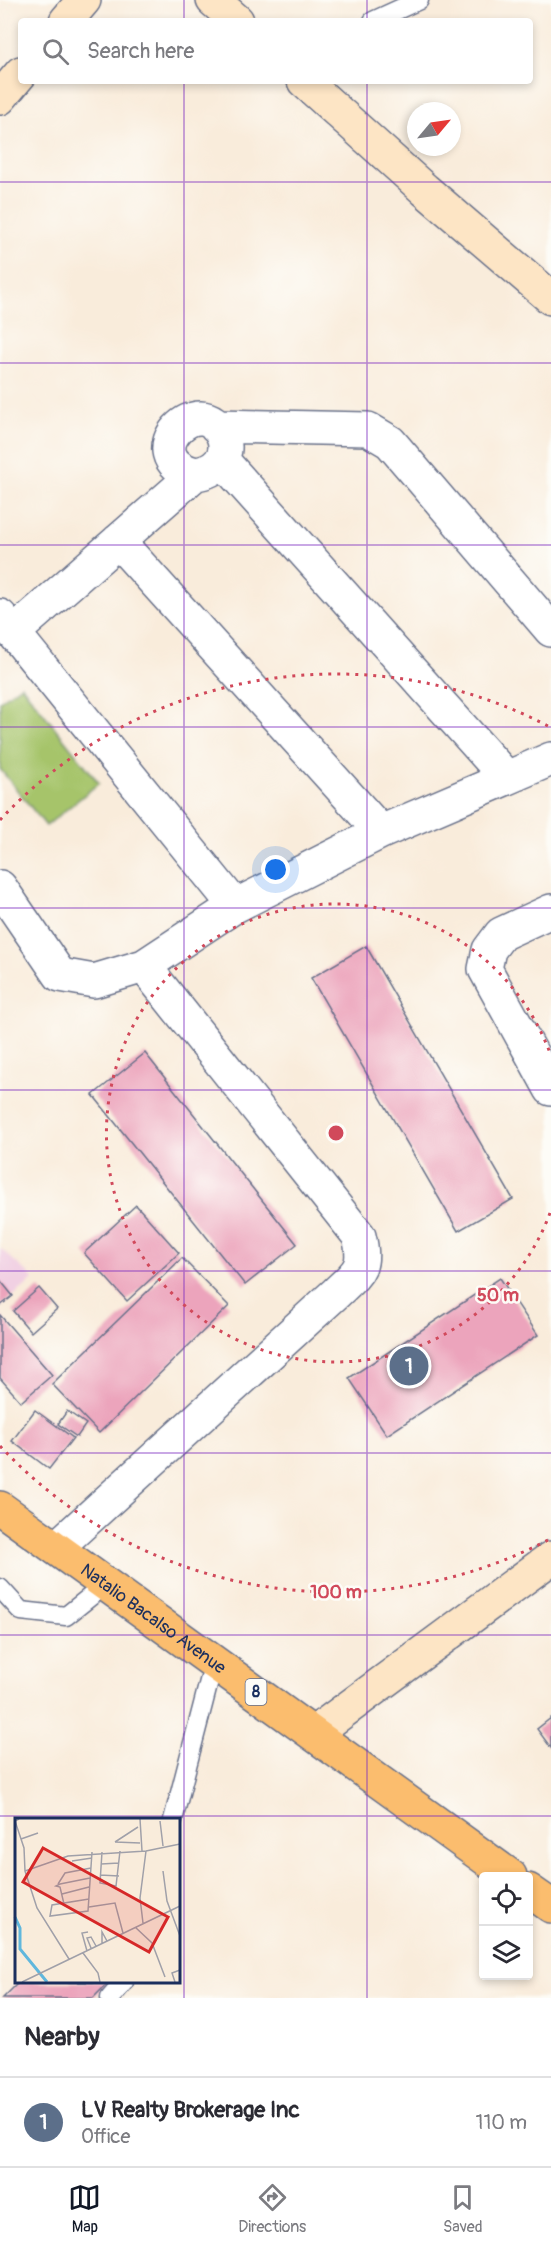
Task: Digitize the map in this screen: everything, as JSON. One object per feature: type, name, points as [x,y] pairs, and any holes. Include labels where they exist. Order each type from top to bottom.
[{"type":"highway","name":"Natalio Bacalso Avenue","points":[[0,1508],[505,1872]]},
{"type":"highway","points":[[533,1893],[551,1906]]},
{"type":"street","points":[[69,18],[84,0]]},
{"type":"street","points":[[213,0],[234,18]]},
{"type":"street","points":[[0,98],[18,77]]},
{"type":"street","points":[[307,84],[425,190],[551,298]]},
{"type":"street","points":[[236,906],[7,624],[118,542],[208,467],[225,450],[225,441],[216,426],[208,420],[191,419],[176,428],[171,436],[170,453],[179,468],[208,467],[506,777]]},
{"type":"street","points":[[216,426],[368,429],[390,442],[551,630]]},
{"type":"street","points":[[118,542],[381,832]]},
{"type":"street","points":[[0,887],[60,975],[94,981],[144,966],[236,906],[381,832],[551,759]]},
{"type":"street","points":[[551,911],[501,934],[489,950],[485,969],[551,1089]]},
{"type":"street","points":[[56,1548],[336,1293],[357,1272],[363,1254],[359,1236],[144,966]]},
{"type":"street","points":[[314,1733],[551,1558]]},
{"type":"lane","points":[[380,18],[419,0]]},
{"type":"lane","points":[[0,1588],[21,1611],[66,1616],[106,1584]]},
{"type":"lane","points":[[174,1818],[214,1662]]},
{"type":"lane","points":[[110,1998],[123,1983]]},
{"type":"shaded area","points":[[0,1248],[34,1279],[0,1307]]},
{"type":"green space","points":[[21,685],[99,783],[46,826],[0,769],[0,701]]},
{"type":"building","points":[[366,946],[513,1199],[458,1231],[311,978]]},
{"type":"building","points":[[145,1053],[297,1244],[245,1285],[93,1095]]},
{"type":"building","points":[[136,1205],[179,1253],[127,1301],[84,1253]]},
{"type":"building","points":[[182,1258],[229,1306],[99,1433],[52,1384]]},
{"type":"building","points":[[500,1278],[538,1335],[387,1435],[349,1378]]},
{"type":"building","points":[[0,1280],[13,1296],[0,1306]]},
{"type":"building","points":[[39,1288],[57,1309],[31,1332],[13,1311]]},
{"type":"building","points":[[0,1315],[52,1375],[21,1402],[0,1378]]},
{"type":"building","points":[[35,1410],[73,1438],[49,1469],[12,1441]]},
{"type":"building","points":[[67,1411],[86,1424],[77,1437],[58,1424]]},
{"type":"building","points":[[551,1718],[551,1748],[537,1729]]},
{"type":"building","points":[[18,1983],[108,1983],[93,1998],[3,1998]]},
{"type":"place","name":"LV Realty Brokerage Inc","points":[[409,1366]]}]
